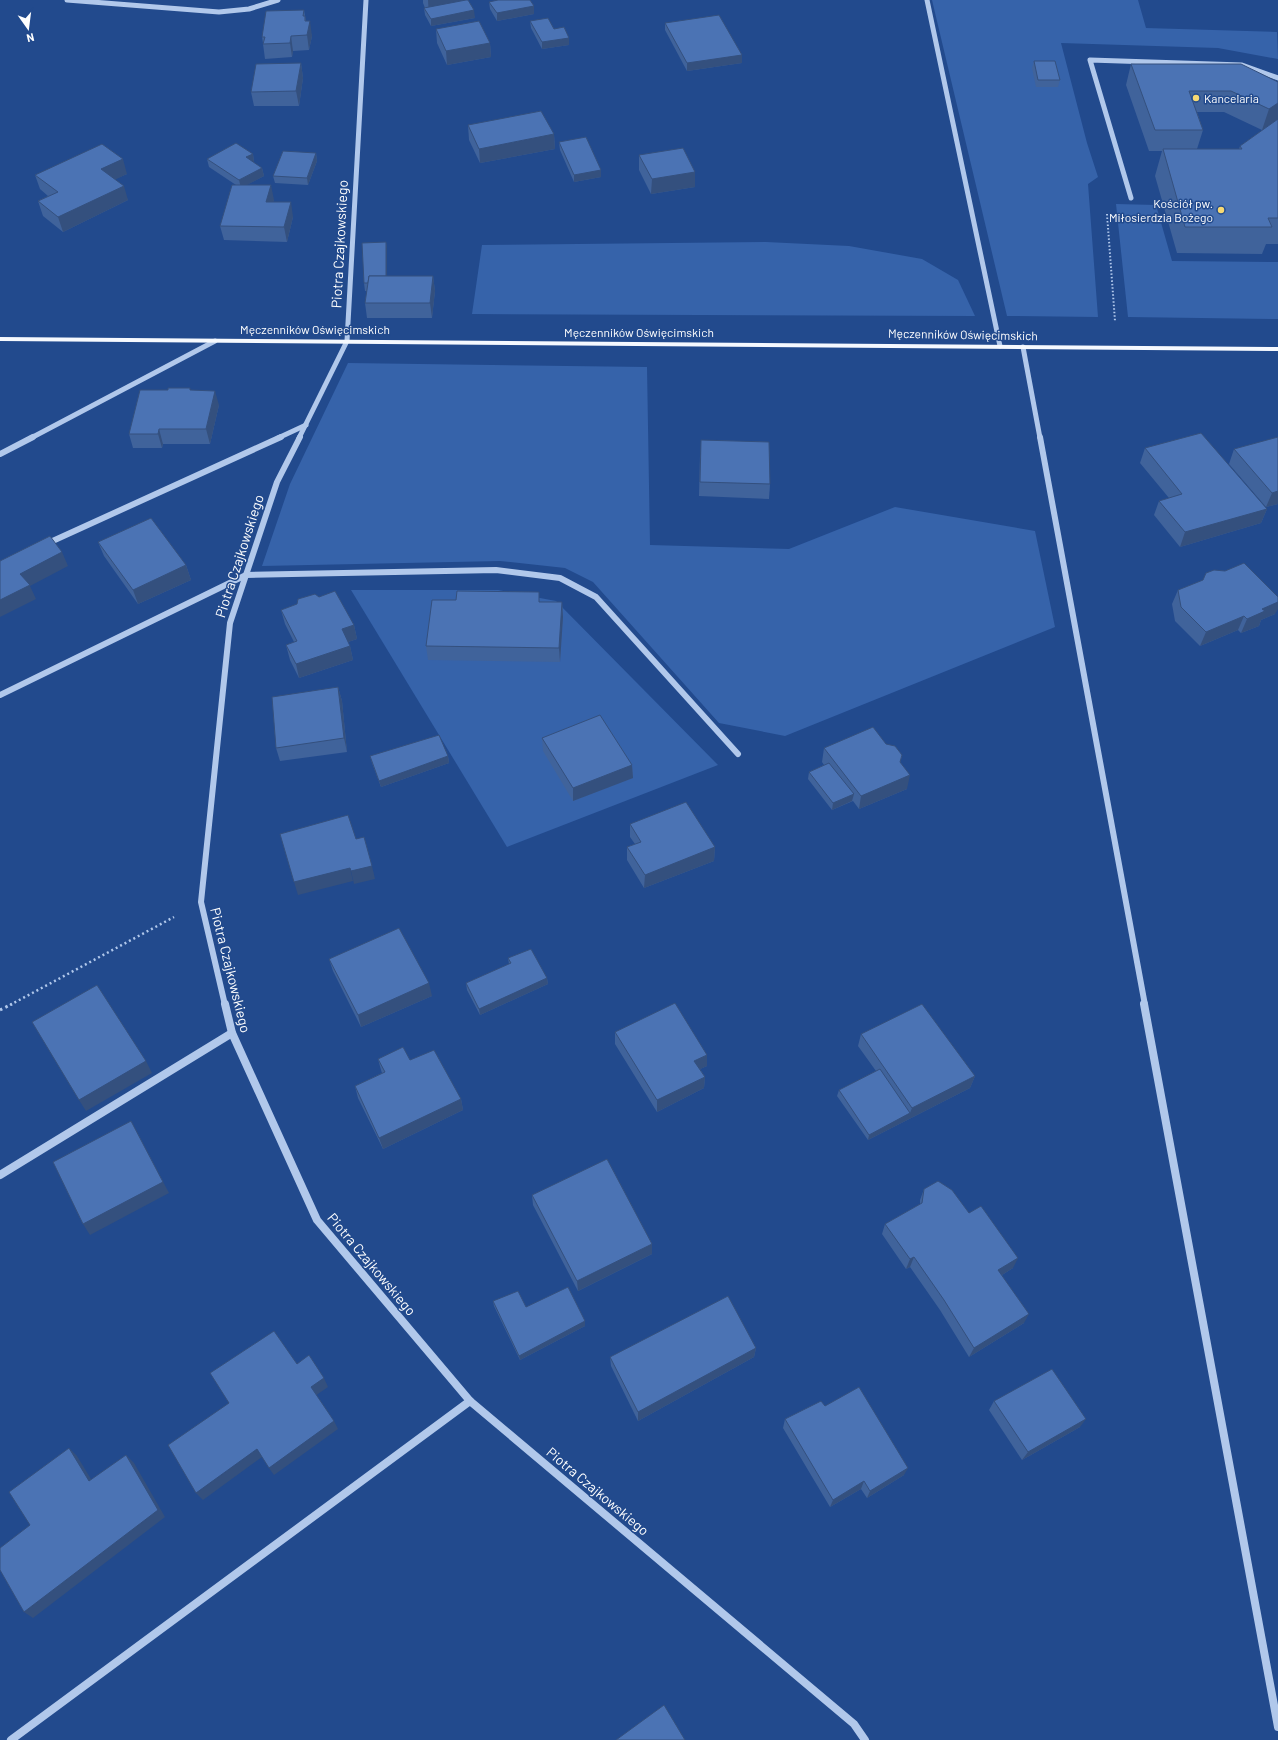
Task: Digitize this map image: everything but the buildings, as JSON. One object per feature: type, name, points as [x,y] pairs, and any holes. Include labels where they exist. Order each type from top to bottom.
[{"type":"main road","name":"Męczenników Oświęcimskich","points":[[0,339],[1278,349]]},
{"type":"street","points":[[67,0],[211,13],[248,10],[267,5],[278,0]]},
{"type":"street","name":"Piotra Czajkowskiego","points":[[366,0],[347,341],[277,482],[230,623],[201,902],[232,1033],[317,1220],[470,1401],[854,1724],[865,1740]]},
{"type":"street","points":[[927,0],[1000,346]]},
{"type":"street","points":[[1131,198],[1090,60],[1242,64],[1278,78]]},
{"type":"street","points":[[0,454],[215,341]]},
{"type":"street","points":[[1023,347],[1278,1727]]},
{"type":"street","points":[[43,546],[306,425]]},
{"type":"street","points":[[0,695],[246,575],[496,570],[560,578],[596,597],[738,754]]},
{"type":"street","points":[[0,1175],[232,1033]]},
{"type":"street","points":[[11,1740],[470,1401]]},
{"type":"path","points":[[1115,325],[1105,188],[1128,188]]},
{"type":"path","points":[[0,1010],[201,902]]},
{"type":"shaded area","points":[[932,0],[1138,0],[1146,28],[1277,32],[1278,59],[1218,48],[1061,43],[1087,143],[1098,177],[1088,184],[1098,317],[1007,316]]},
{"type":"shaded area","points":[[1116,204],[1156,205],[1172,261],[1278,262],[1278,319],[1128,317]]},
{"type":"shaded area","points":[[766,242],[849,246],[922,259],[958,280],[975,316],[472,314],[482,245]]},
{"type":"shaded area","points":[[348,363],[647,367],[650,545],[789,549],[895,507],[1035,531],[1055,627],[785,736],[719,723],[593,582],[565,568],[500,561],[262,566],[290,484]]},
{"type":"shaded area","points":[[351,590],[498,590],[556,601],[718,765],[507,847]]},
{"type":"place","name":"Kancelaria","points":[[1196,98]]},
{"type":"place","name":"Kościół pw. Miłosierdzia Bożego","points":[[1221,210]]}]
